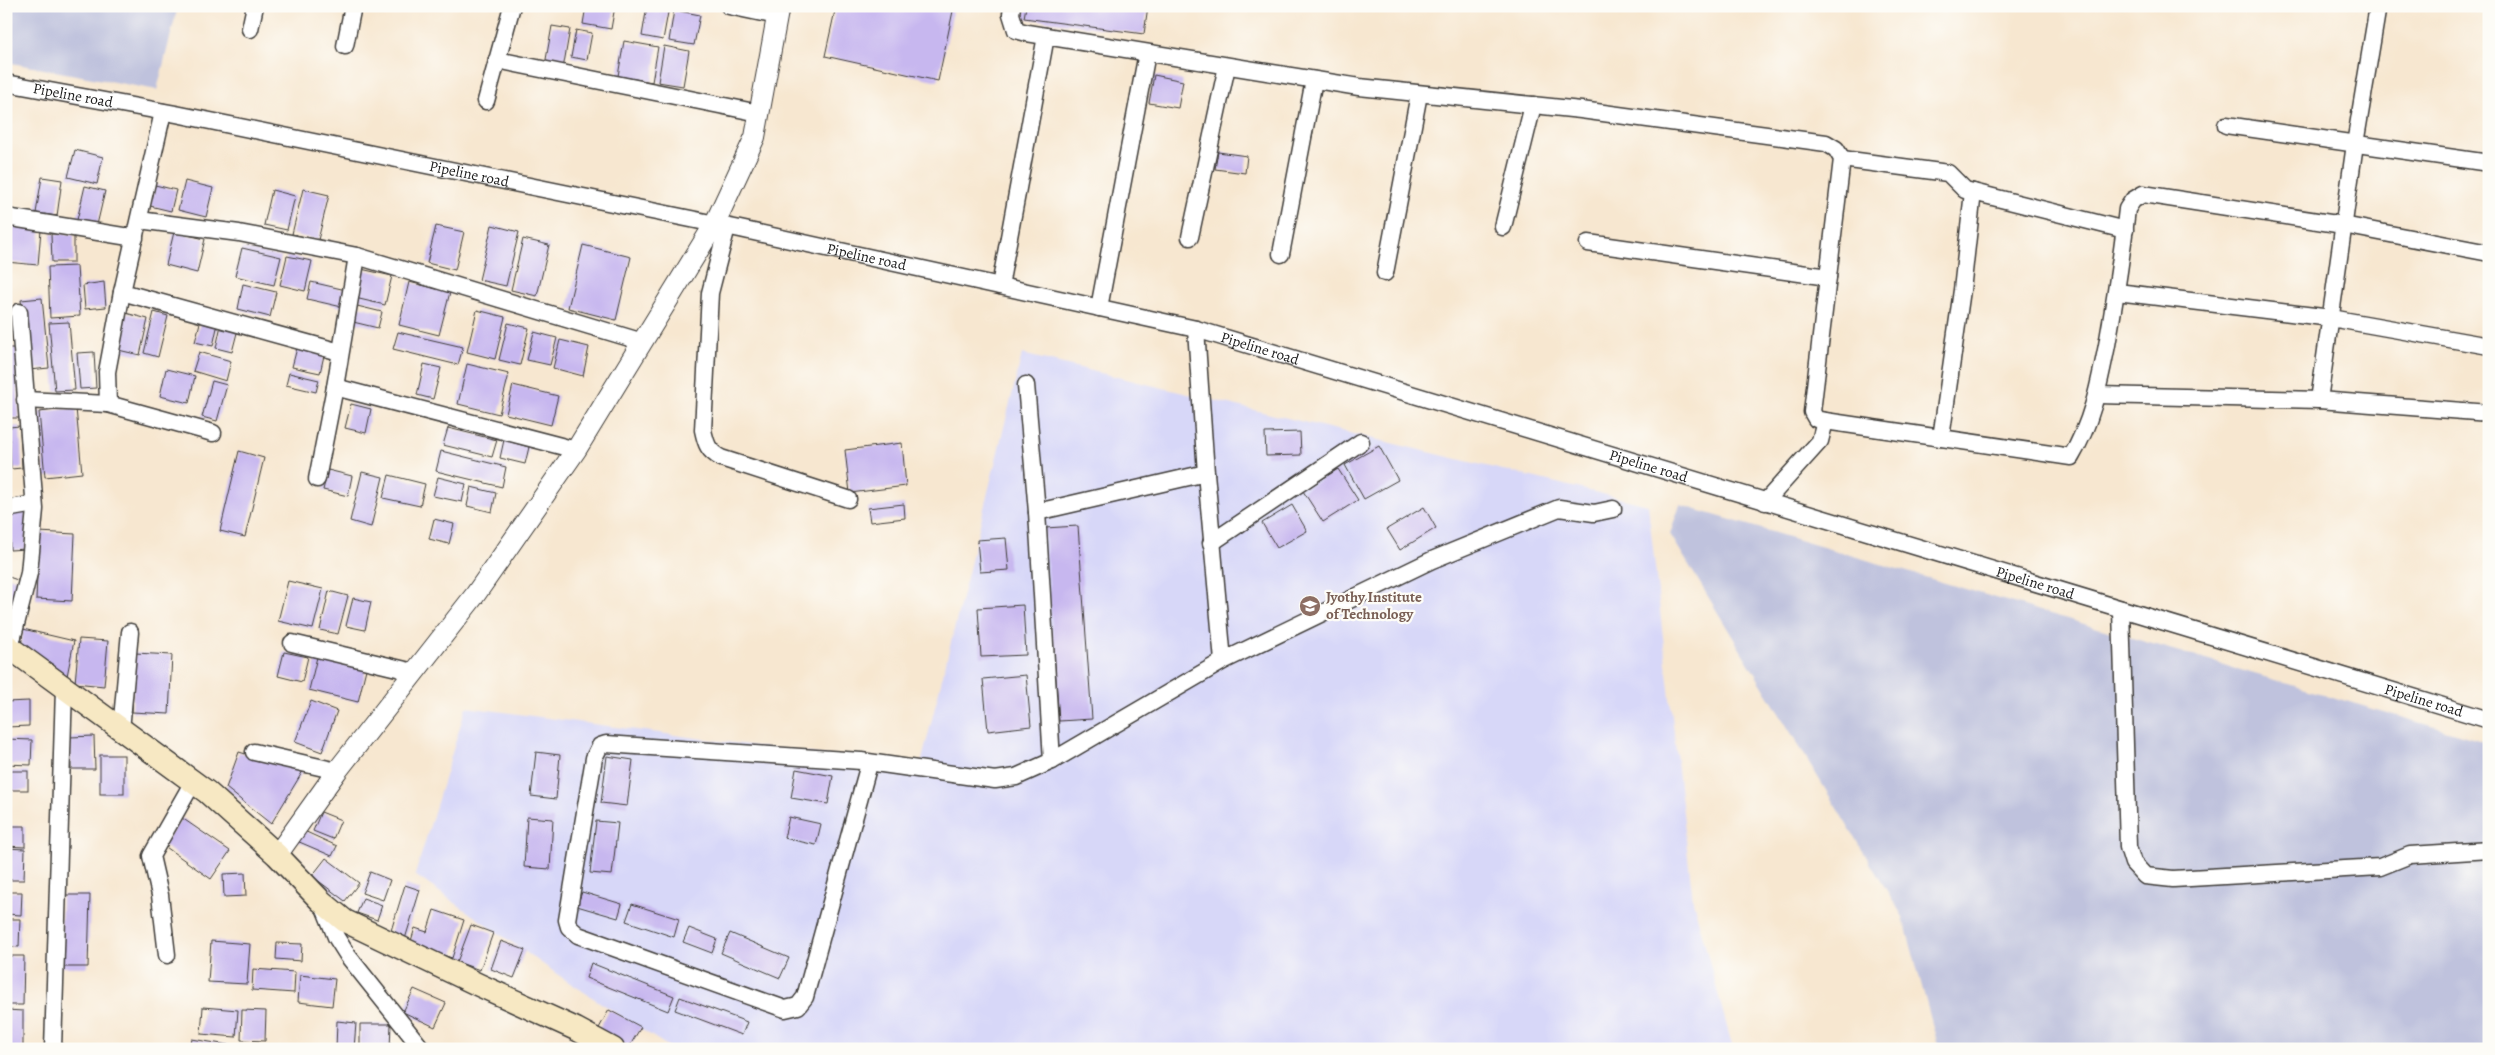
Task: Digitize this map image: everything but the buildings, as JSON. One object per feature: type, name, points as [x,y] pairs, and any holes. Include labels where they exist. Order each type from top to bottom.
[{"type":"main road","points":[[8,646],[193,782],[277,855],[321,901],[345,921],[479,985],[576,1028],[613,1049]]},
{"type":"street","points":[[250,29],[255,6]]},
{"type":"street","points":[[345,46],[353,6]]},
{"type":"street","points":[[486,101],[512,6]]},
{"type":"street","points":[[729,6],[778,11],[754,137],[721,226],[710,293],[703,430],[706,444],[712,453],[721,458],[848,499]]},
{"type":"street","points":[[1012,6],[1011,14],[1016,30],[1046,36],[1359,88],[1533,105],[1826,143],[1836,149],[1842,159],[1812,412],[1816,418],[1825,421],[2071,457],[2084,436],[2097,395],[2117,292],[2128,209],[2133,200],[2143,194],[2343,225],[2489,253]]},
{"type":"street","points":[[2319,400],[2355,144],[2378,6]]},
{"type":"street","points":[[1000,286],[1046,36]]},
{"type":"street","points":[[1098,308],[1148,53]]},
{"type":"street","points":[[497,60],[759,113]]},
{"type":"street","points":[[1190,237],[1227,66]]},
{"type":"street","points":[[1281,254],[1314,80]]},
{"type":"street","name":"Pipeline road","points":[[6,83],[163,112],[721,226],[1196,329],[2489,720]]},
{"type":"street","points":[[1384,273],[1419,94]]},
{"type":"street","points":[[1503,227],[1533,105]]},
{"type":"street","points":[[108,404],[107,372],[122,292],[163,112]]},
{"type":"street","points":[[2226,125],[2489,163]]},
{"type":"street","points":[[1842,159],[1948,173],[1965,190],[2125,230]]},
{"type":"street","points":[[1941,438],[1962,290],[1973,192]]},
{"type":"street","points":[[6,217],[135,238]]},
{"type":"street","points":[[139,220],[239,233],[358,256],[643,342]]},
{"type":"street","points":[[277,855],[337,771],[475,594],[576,450],[643,342],[721,226]]},
{"type":"street","points":[[1588,243],[1828,277]]},
{"type":"street","points":[[317,479],[358,256]]},
{"type":"street","points":[[122,292],[340,352]]},
{"type":"street","points":[[2117,292],[2330,318],[2489,346]]},
{"type":"street","points":[[8,646],[29,573],[34,504],[18,312]]},
{"type":"street","points":[[1196,329],[1211,543],[1223,661]]},
{"type":"street","points":[[1026,384],[1037,512],[1052,761]]},
{"type":"street","points":[[335,386],[576,450]]},
{"type":"street","points":[[2097,395],[2319,400],[2489,413]]},
{"type":"street","points":[[25,400],[108,404],[213,433]]},
{"type":"street","points":[[1765,502],[1820,441],[1825,421]]},
{"type":"street","points":[[1211,543],[1361,442]]},
{"type":"street","points":[[1037,512],[1206,473]]},
{"type":"street","points":[[6,509],[34,504]]},
{"type":"street","points":[[870,764],[804,998],[798,1006],[786,1008],[776,1005],[578,935],[569,927],[567,920],[594,758],[600,746],[612,744],[861,762],[994,780],[1016,777],[1052,761],[1223,661],[1432,560],[1559,508],[1594,512],[1613,510]]},
{"type":"street","points":[[2121,609],[2128,847],[2133,863],[2145,876],[2173,879],[2380,866],[2410,855],[2489,850]]},
{"type":"street","points":[[121,730],[130,632]]},
{"type":"street","points":[[292,643],[414,672]]},
{"type":"street","points":[[53,1049],[64,688]]},
{"type":"street","points":[[254,752],[337,771]]},
{"type":"street","points":[[166,954],[160,895],[151,856],[193,782]]},
{"type":"street","points":[[321,901],[336,937],[348,956],[422,1049]]},
{"type":"shaded area","points":[[6,6],[178,6],[157,90],[6,62]]},
{"type":"shaded area","name":"Jyothy Institute of Technology","points":[[1022,354],[1648,505],[1693,901],[1733,1049],[672,1049],[567,981],[415,875],[466,707],[920,768]]},
{"type":"shaded area","points":[[1680,505],[2489,743],[2489,1049],[1939,1049],[1903,917],[1670,534]]},
{"type":"place","name":"Jyothy Institute of Technology","points":[[1310,606]]}]
